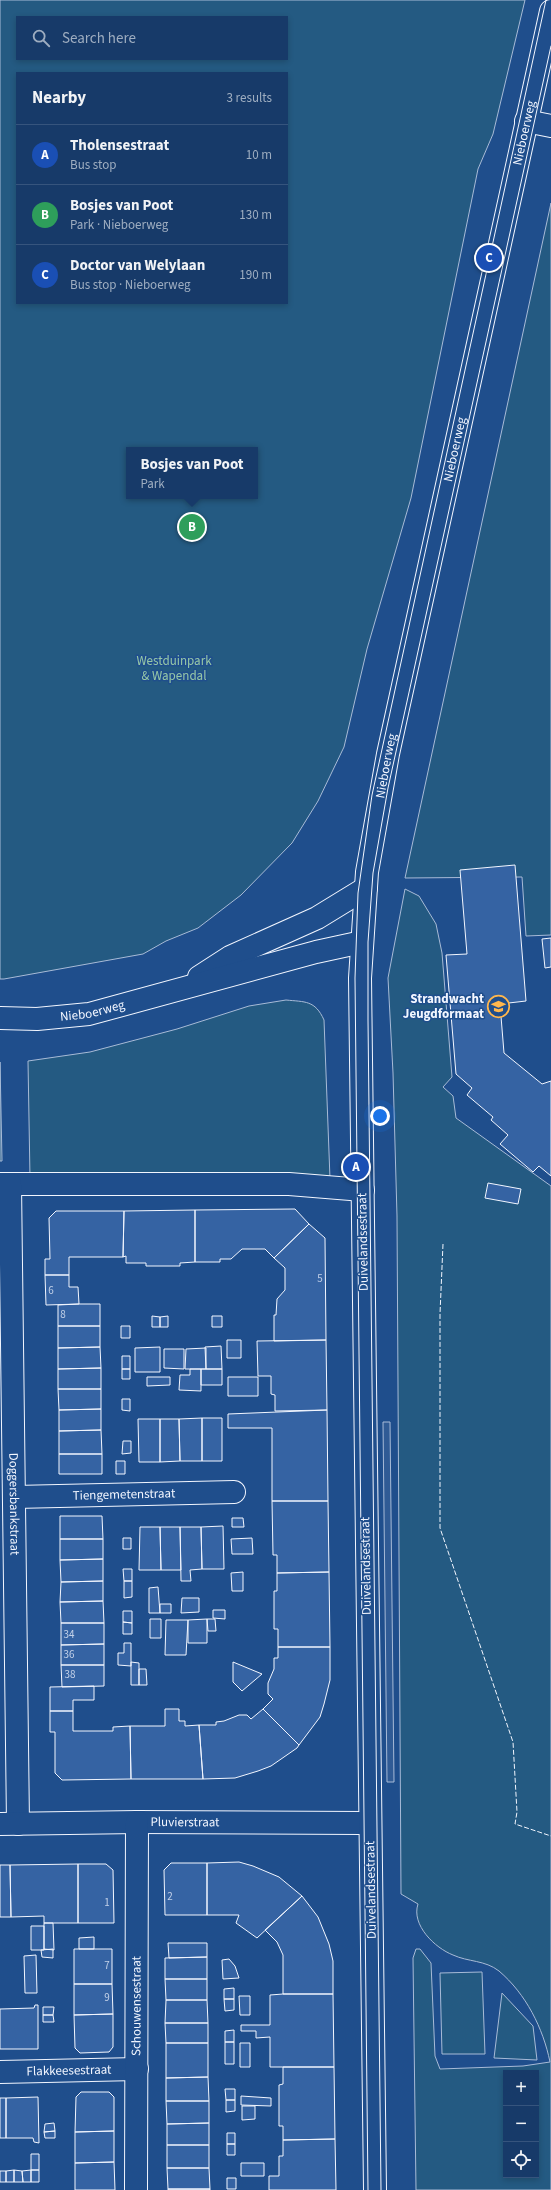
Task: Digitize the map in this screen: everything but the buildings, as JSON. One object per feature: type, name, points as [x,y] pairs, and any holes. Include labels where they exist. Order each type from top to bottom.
[{"type":"street","name":"Nieboerweg","points":[[0,1018],[37,1019],[88,1014],[316,952],[362,942],[370,851],[388,754],[551,12]]},
{"type":"street","points":[[526,122],[551,126]]},
{"type":"street","name":"Nieboerweg","points":[[183,987],[230,957],[317,918],[366,888]]},
{"type":"street","name":"Duivelandsestraat","points":[[362,942],[360,978],[374,2190]]},
{"type":"street","points":[[5,1184],[288,1184],[363,1190]]},
{"type":"street","name":"Doggersbankstraat","points":[[5,1184],[14,1497],[9,1824]]},
{"type":"street","name":"Tiengemetenstraat","points":[[14,1497],[234,1492]]},
{"type":"street","name":"Pluvierstraat","points":[[9,1824],[137,1822],[364,1823],[370,1825]]},
{"type":"street","name":"Schouwensestraat","points":[[136,2190],[137,1822]]},
{"type":"street","name":"Flakkeesestraat","points":[[0,2072],[137,2069]]},
{"type":"green space","name":"Westduinpark & Wapendal","points":[[0,0],[525,0],[493,134],[478,169],[411,498],[367,649],[344,747],[318,801],[292,843],[241,895],[198,928],[166,941],[143,954],[0,979]]},
{"type":"green space","points":[[551,203],[551,935],[526,936],[522,877],[405,878]]},
{"type":"green space","points":[[405,889],[419,896],[436,924],[442,953],[452,1077],[443,1087],[453,1096],[456,1118],[551,1186],[551,2190],[416,2190],[413,1958],[416,1949],[420,1949],[431,1963],[435,2056],[440,2069],[523,2066],[550,2062],[543,2037],[532,2012],[509,1980],[494,1967],[459,1957],[446,1952],[439,1947],[421,1928],[417,1912],[418,1904],[401,1894],[397,1216],[393,1073],[388,978]]},
{"type":"green space","points":[[286,1000],[304,1002],[313,1005],[321,1013],[324,1020],[330,1179],[30,1178],[28,1061],[90,1052],[177,1029],[249,1006]]},
{"type":"green space","points":[[0,1062],[2,1161],[0,1161]]},
{"type":"green space","points":[[482,1972],[485,2054],[442,2054],[440,1973]]},
{"type":"green space","points":[[502,1993],[533,2026],[537,2060],[494,2058]]},
{"type":"shaded area","points":[[383,1422],[390,1422],[394,1782],[387,1782]]},
{"type":"tram line","points":[[368,2190],[355,978],[358,893],[372,795],[546,0]]},
{"type":"tram line","points":[[381,2190],[368,1020],[368,942],[373,873],[388,788],[551,46]]},
{"type":"fence","points":[[443,1244],[440,1314],[440,1528],[513,1742],[517,1812],[515,1824],[551,1836]]},
{"type":"place","name":"Doctor van Welylaan","points":[[489,258]]},
{"type":"place","name":"Bosjes van Poot","points":[[192,527]]},
{"type":"place","name":"Strandwacht Jeugdformaat","points":[[499,1006]]},
{"type":"place","name":"Tholensestraat","points":[[356,1167]]}]
